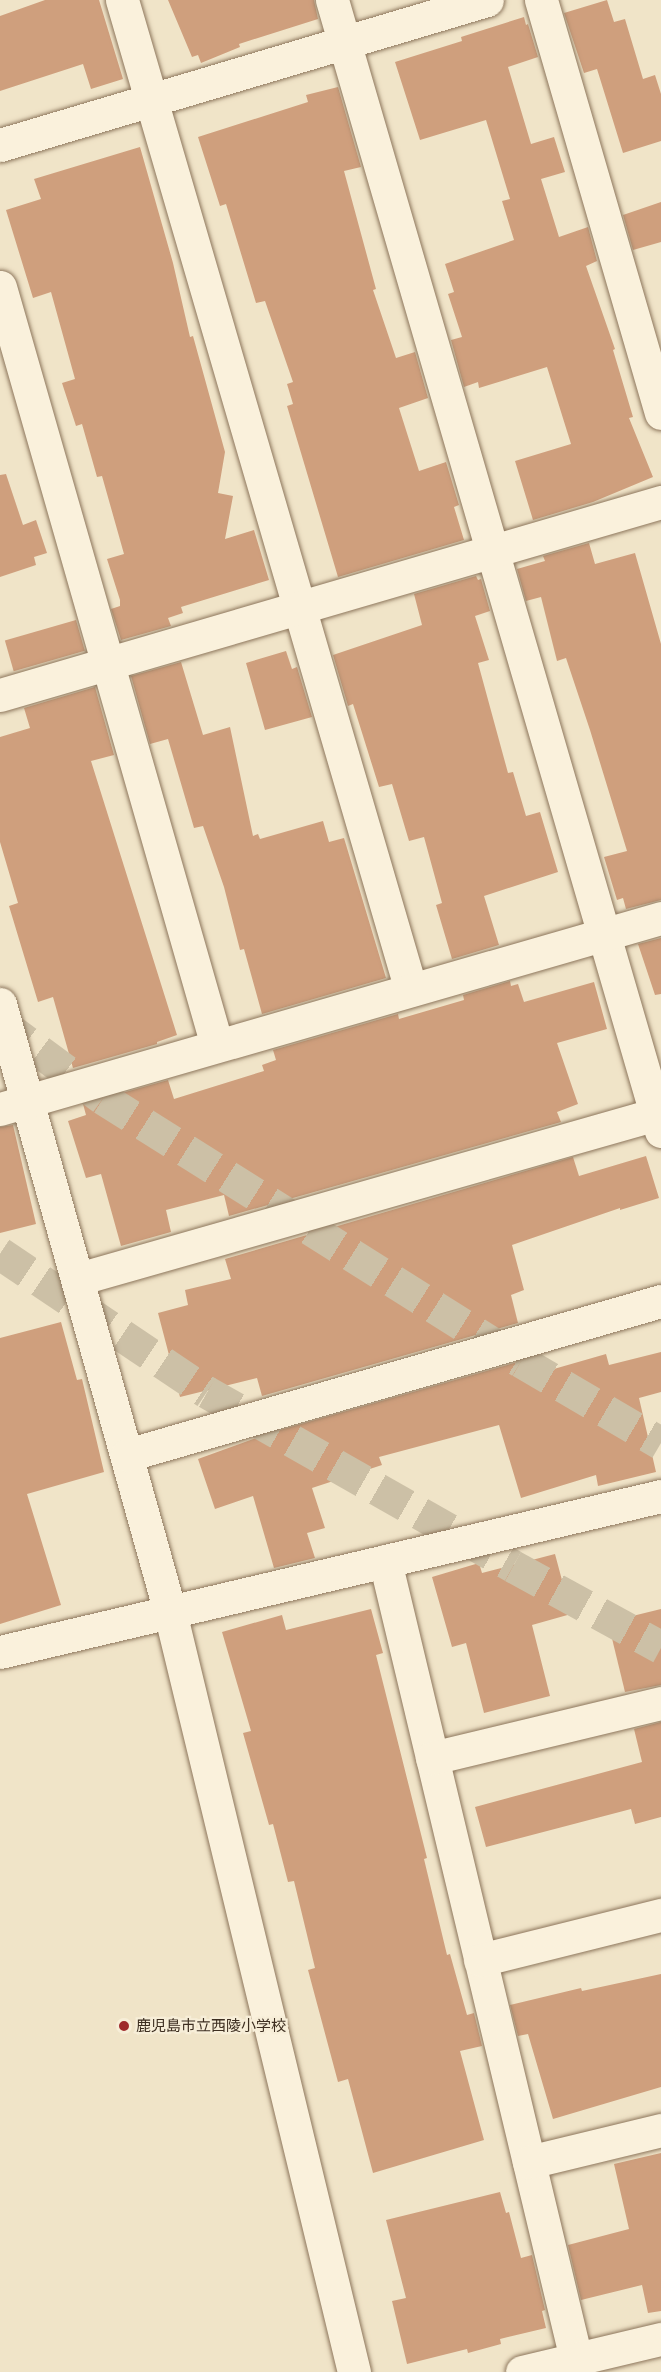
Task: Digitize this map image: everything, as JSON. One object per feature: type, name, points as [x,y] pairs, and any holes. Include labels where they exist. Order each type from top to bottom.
[{"type":"street","points":[[122,0],[411,990]]},
{"type":"street","points":[[78,1279],[659,1123],[332,0]]},
{"type":"street","points":[[0,145],[487,0]]},
{"type":"street","points":[[541,0],[661,413]]},
{"type":"street","points":[[0,287],[217,1046]]},
{"type":"street","points":[[0,695],[661,502]]},
{"type":"street","points":[[14,1104],[661,918]]},
{"type":"street","points":[[0,1004],[14,1104],[78,1279],[170,1612],[354,2372]]},
{"type":"street","points":[[127,1455],[661,1301]]},
{"type":"street","points":[[0,1652],[661,1496]]},
{"type":"street","points":[[385,1560],[576,2359]]},
{"type":"street","points":[[432,1758],[661,1703]]},
{"type":"street","points":[[480,1960],[661,1915]]},
{"type":"street","points":[[529,2162],[661,2130]]},
{"type":"street","points":[[522,2372],[661,2339]]},
{"type":"building","points":[[45,0],[99,0],[123,79],[91,89],[83,64],[0,91],[0,16]]},
{"type":"building","points":[[168,0],[314,0],[318,19],[239,44],[240,47],[201,63],[198,55],[192,57]]},
{"type":"building","points":[[607,0],[614,22],[625,19],[643,79],[655,75],[661,94],[661,141],[623,153],[597,69],[584,73],[564,13]]},
{"type":"building","points":[[524,17],[538,57],[508,67],[531,144],[554,137],[565,172],[541,179],[559,237],[588,227],[597,261],[586,266],[615,349],[613,350],[633,417],[629,418],[653,477],[593,502],[533,520],[515,461],[571,444],[547,367],[479,388],[478,382],[464,387],[451,340],[462,337],[448,294],[454,292],[445,264],[514,240],[502,201],[510,199],[486,120],[420,140],[395,62],[462,41],[461,37]]},
{"type":"building","points":[[338,87],[361,167],[344,171],[376,289],[373,290],[396,358],[415,352],[428,398],[399,408],[419,471],[446,462],[459,505],[454,507],[464,540],[338,577],[287,406],[293,404],[287,384],[293,382],[265,301],[256,303],[226,204],[220,206],[198,137],[308,102],[306,95]]},
{"type":"building","points":[[140,147],[173,263],[190,337],[193,336],[225,452],[218,493],[233,496],[225,539],[254,530],[269,580],[181,607],[183,613],[168,618],[171,626],[121,640],[111,609],[120,606],[120,600],[107,559],[124,554],[102,476],[97,477],[82,424],[76,426],[62,383],[75,379],[51,292],[33,298],[6,210],[41,199],[34,179]]},
{"type":"building","points":[[661,202],[661,242],[633,250],[623,215]]},
{"type":"building","points":[[6,474],[23,525],[36,520],[47,553],[34,557],[36,565],[0,577],[0,475]]},
{"type":"building","points":[[589,543],[595,564],[635,553],[661,644],[661,900],[626,909],[623,898],[617,900],[604,857],[627,851],[590,730],[566,658],[557,661],[541,597],[526,601],[517,569],[545,561],[543,556]]},
{"type":"building","points":[[476,576],[478,580],[481,579],[490,611],[475,616],[489,660],[478,663],[508,773],[513,772],[526,816],[540,812],[558,872],[484,896],[499,945],[452,959],[436,905],[442,903],[424,837],[409,841],[392,784],[379,787],[353,704],[348,706],[333,655],[422,625],[414,594]]},
{"type":"building","points":[[76,620],[85,651],[14,671],[5,640]]},
{"type":"building","points":[[286,651],[292,669],[297,667],[312,717],[265,730],[246,663]]},
{"type":"building","points":[[181,662],[203,735],[230,727],[253,836],[258,834],[260,839],[323,821],[329,842],[344,838],[386,978],[262,1014],[244,949],[240,950],[224,887],[203,826],[194,828],[168,739],[150,744],[131,676]]},
{"type":"building","points":[[95,687],[114,755],[91,761],[177,1035],[157,1042],[157,1044],[73,1068],[53,997],[38,1002],[9,906],[18,903],[0,842],[0,737],[30,728],[24,708]]},
{"type":"building","points":[[661,938],[661,994],[655,995],[638,944]]},
{"type":"building","points":[[510,981],[511,986],[518,984],[524,1002],[594,982],[607,1029],[557,1043],[578,1104],[557,1112],[561,1122],[229,1216],[224,1195],[166,1210],[171,1232],[121,1246],[101,1174],[86,1178],[68,1121],[86,1115],[83,1104],[168,1080],[174,1099],[264,1071],[262,1065],[276,1060],[273,1050],[398,1014],[399,1019],[464,1000],[463,995]]},
{"type":"building","points":[[13,1125],[36,1224],[0,1233],[0,1127]]},
{"type":"building","points":[[646,1156],[659,1198],[620,1210],[620,1208],[512,1245],[524,1290],[511,1295],[518,1323],[262,1396],[257,1378],[180,1397],[158,1313],[188,1305],[185,1290],[231,1279],[225,1259],[573,1157],[579,1176]]},
{"type":"building","points":[[61,1322],[77,1380],[82,1379],[104,1472],[27,1494],[61,1605],[0,1624],[0,1338]]},
{"type":"building","points":[[661,1352],[661,1392],[639,1398],[656,1472],[598,1486],[596,1475],[521,1498],[499,1425],[379,1457],[382,1465],[312,1488],[325,1528],[307,1533],[315,1558],[274,1568],[253,1496],[215,1509],[198,1459],[273,1432],[528,1359],[533,1375],[606,1354],[609,1365]]},
{"type":"building","points":[[555,1554],[571,1614],[532,1625],[550,1696],[484,1713],[466,1643],[452,1647],[432,1577],[479,1563],[482,1573]]},
{"type":"building","points":[[371,1609],[383,1653],[376,1655],[427,1858],[424,1859],[447,1955],[450,1954],[467,2015],[474,2013],[482,2046],[460,2051],[484,2140],[373,2173],[348,2079],[338,2082],[308,1970],[315,1968],[294,1881],[288,1882],[273,1824],[269,1825],[243,1733],[251,1731],[222,1632],[282,1615],[286,1630]]},
{"type":"building","points":[[661,1609],[661,1685],[625,1692],[608,1622]]},
{"type":"building","points":[[661,1722],[661,1817],[635,1824],[631,1809],[486,1847],[475,1807],[642,1762],[634,1729]]},
{"type":"building","points":[[661,1974],[661,2087],[553,2119],[528,2034],[518,2036],[510,2005],[581,1988],[582,1991]]},
{"type":"building","points":[[661,2153],[661,2311],[648,2313],[642,2285],[581,2300],[568,2245],[629,2229],[614,2164]]},
{"type":"building","points":[[500,2192],[506,2213],[509,2212],[521,2258],[532,2255],[545,2310],[542,2311],[546,2328],[500,2339],[501,2344],[468,2353],[467,2349],[407,2364],[392,2301],[406,2298],[386,2220]]},
{"type":"tunnel","points":[[0,1022],[103,1098],[521,1361],[661,1443]]},
{"type":"tunnel","points":[[0,1253],[207,1392],[513,1566],[661,1647]]},
{"type":"place","name":"鹿児島市立西陵小学校","points":[[124,2026]]}]
